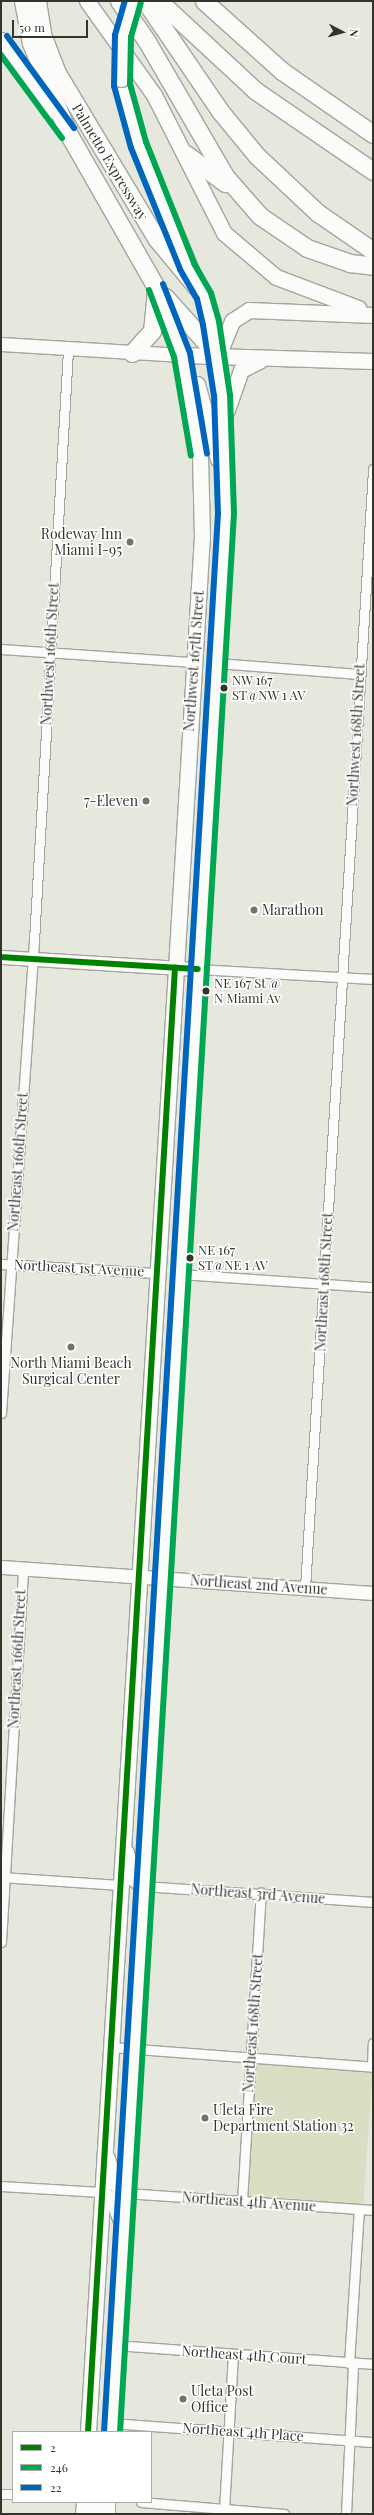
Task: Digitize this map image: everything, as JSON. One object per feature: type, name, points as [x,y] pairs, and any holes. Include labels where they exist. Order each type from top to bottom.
[{"type":"highway","name":"Palmetto Expressway","points":[[23,1],[31,43],[68,133],[156,287],[182,355]]},
{"type":"highway","name":"Palmetto Expressway","points":[[38,1],[42,34],[85,122],[156,238],[204,296],[218,356]]},
{"type":"highway","points":[[119,1],[146,40],[225,176],[244,200]]},
{"type":"highway","points":[[133,1],[123,36],[121,78],[138,145],[187,266],[204,296]]},
{"type":"highway","points":[[145,1],[243,141],[284,184],[342,232],[373,251]]},
{"type":"highway","points":[[159,1],[256,91],[373,171]]},
{"type":"highway","points":[[204,1],[282,72],[373,134]]},
{"type":"highway","points":[[1,41],[68,133]]},
{"type":"highway","points":[[186,154],[244,200],[274,227],[307,248],[350,263],[373,266]]},
{"type":"highway","points":[[132,353],[152,331],[156,287]]},
{"type":"highway","points":[[156,287],[218,356]]},
{"type":"main road","points":[[87,1],[135,66],[186,154],[215,217],[233,242],[276,277],[321,296],[373,311]]},
{"type":"main road","points":[[218,356],[232,321],[249,310],[278,308],[373,315]]},
{"type":"main road","points":[[225,490],[199,387],[182,355],[373,361]]},
{"type":"main road","name":"Northwest 167th Street","points":[[88,2431],[156,1273],[194,662],[202,498],[194,409],[182,355]]},
{"type":"main road","name":"Northwest 167th Street","points":[[112,2428],[161,1578],[217,663],[225,490],[224,423],[218,356]]},
{"type":"main road","points":[[224,423],[241,370],[248,364],[266,358]]},
{"type":"main road","points":[[194,662],[215,698]]},
{"type":"main road","points":[[158,1241],[168,1263],[180,1274]]},
{"type":"main road","points":[[156,1273],[168,1285],[177,1312]]},
{"type":"main road","points":[[123,1839],[133,1878],[143,1886]]},
{"type":"main road","points":[[120,1885],[131,1895],[141,1923]]},
{"type":"main road","points":[[104,2150],[114,2182],[125,2194]]},
{"type":"main road","points":[[101,2192],[113,2201],[123,2225]]},
{"type":"main road","points":[[83,2514],[84,2503]]},
{"type":"main road","points":[[92,2503],[99,2514]]},
{"type":"main road","points":[[107,2503],[107,2514]]},
{"type":"street","points":[[1,344],[182,355]]},
{"type":"street","name":"Northwest 166th Street","points":[[32,959],[68,349]]},
{"type":"street","name":"Northwest 168th Street","points":[[342,977],[373,469]]},
{"type":"street","points":[[1,649],[194,662]]},
{"type":"street","points":[[217,663],[360,674]]},
{"type":"street","points":[[1,957],[373,979]]},
{"type":"street","name":"Northeast 166th Street","points":[[1,1413],[32,959]]},
{"type":"street","name":"Northeast 168th Street","points":[[305,1588],[342,977]]},
{"type":"street","name":"Northeast 1st Avenue","points":[[1,1264],[156,1273]]},
{"type":"street","points":[[180,1274],[373,1287]]},
{"type":"street","name":"Northeast 2nd Avenue","points":[[1,1567],[373,1593]]},
{"type":"street","name":"Northeast 166th Street","points":[[1,1942],[3,1877],[23,1568]]},
{"type":"street","points":[[3,1877],[120,1885]]},
{"type":"street","name":"Northeast 3rd Avenue","points":[[143,1886],[261,1893],[373,1902]]},
{"type":"street","name":"Northeast 168th Street","points":[[242,2201],[261,1893]]},
{"type":"street","points":[[110,2047],[372,2067],[373,2043]]},
{"type":"street","points":[[1,2186],[101,2192]]},
{"type":"street","name":"Northeast 4th Avenue","points":[[125,2194],[373,2210]]},
{"type":"street","points":[[346,2514],[351,2363],[359,2210]]},
{"type":"street","name":"Northeast 4th Court","points":[[116,2345],[233,2356],[373,2364]]},
{"type":"street","points":[[224,2510],[233,2356]]},
{"type":"street","name":"Northeast 4th Place","points":[[112,2428],[228,2432],[373,2442]]},
{"type":"street","points":[[1,2494],[12,2494]]},
{"type":"street","points":[[151,2503],[285,2514]]},
{"type":"green space","points":[[250,2062],[373,2071],[363,2207],[240,2199]]},
{"type":"transit line","name":"22","points":[[104,2431],[218,514],[214,396],[203,325],[197,299],[180,269],[131,148],[114,86],[115,35],[125,1]]},
{"type":"transit line","name":"246","points":[[120,2431],[234,514],[230,395],[219,321],[211,293],[194,263],[146,142],[130,84],[131,37],[141,3]]},
{"type":"transit line","name":"22","points":[[7,36],[74,128]]},
{"type":"transit line","name":"246","points":[[1,55],[62,138]]},
{"type":"transit line","name":"22","points":[[163,284],[190,353],[207,454]]},
{"type":"transit line","name":"246","points":[[149,290],[174,357],[191,456]]},
{"type":"transit line","name":"2","points":[[1,957],[198,969]]},
{"type":"transit line","name":"2","points":[[88,2431],[175,968]]},
{"type":"place","name":"Rodeway Inn Miami I-95","points":[[130,542]]},
{"type":"place","name":"NW 167 ST@NW 1 AV","points":[[224,688]]},
{"type":"place","name":"7-Eleven","points":[[146,801]]},
{"type":"place","name":"Marathon","points":[[254,910]]},
{"type":"place","name":"NE 167 St @ N Miami Av","points":[[206,991]]},
{"type":"place","name":"NE 167 ST@NE 1 AV","points":[[190,1258]]},
{"type":"place","name":"North Miami Beach Surgical Center","points":[[71,1347]]},
{"type":"place","name":"Uleta Fire Department Station 32","points":[[205,2118]]},
{"type":"place","name":"Uleta Post Office","points":[[183,2399]]}]
